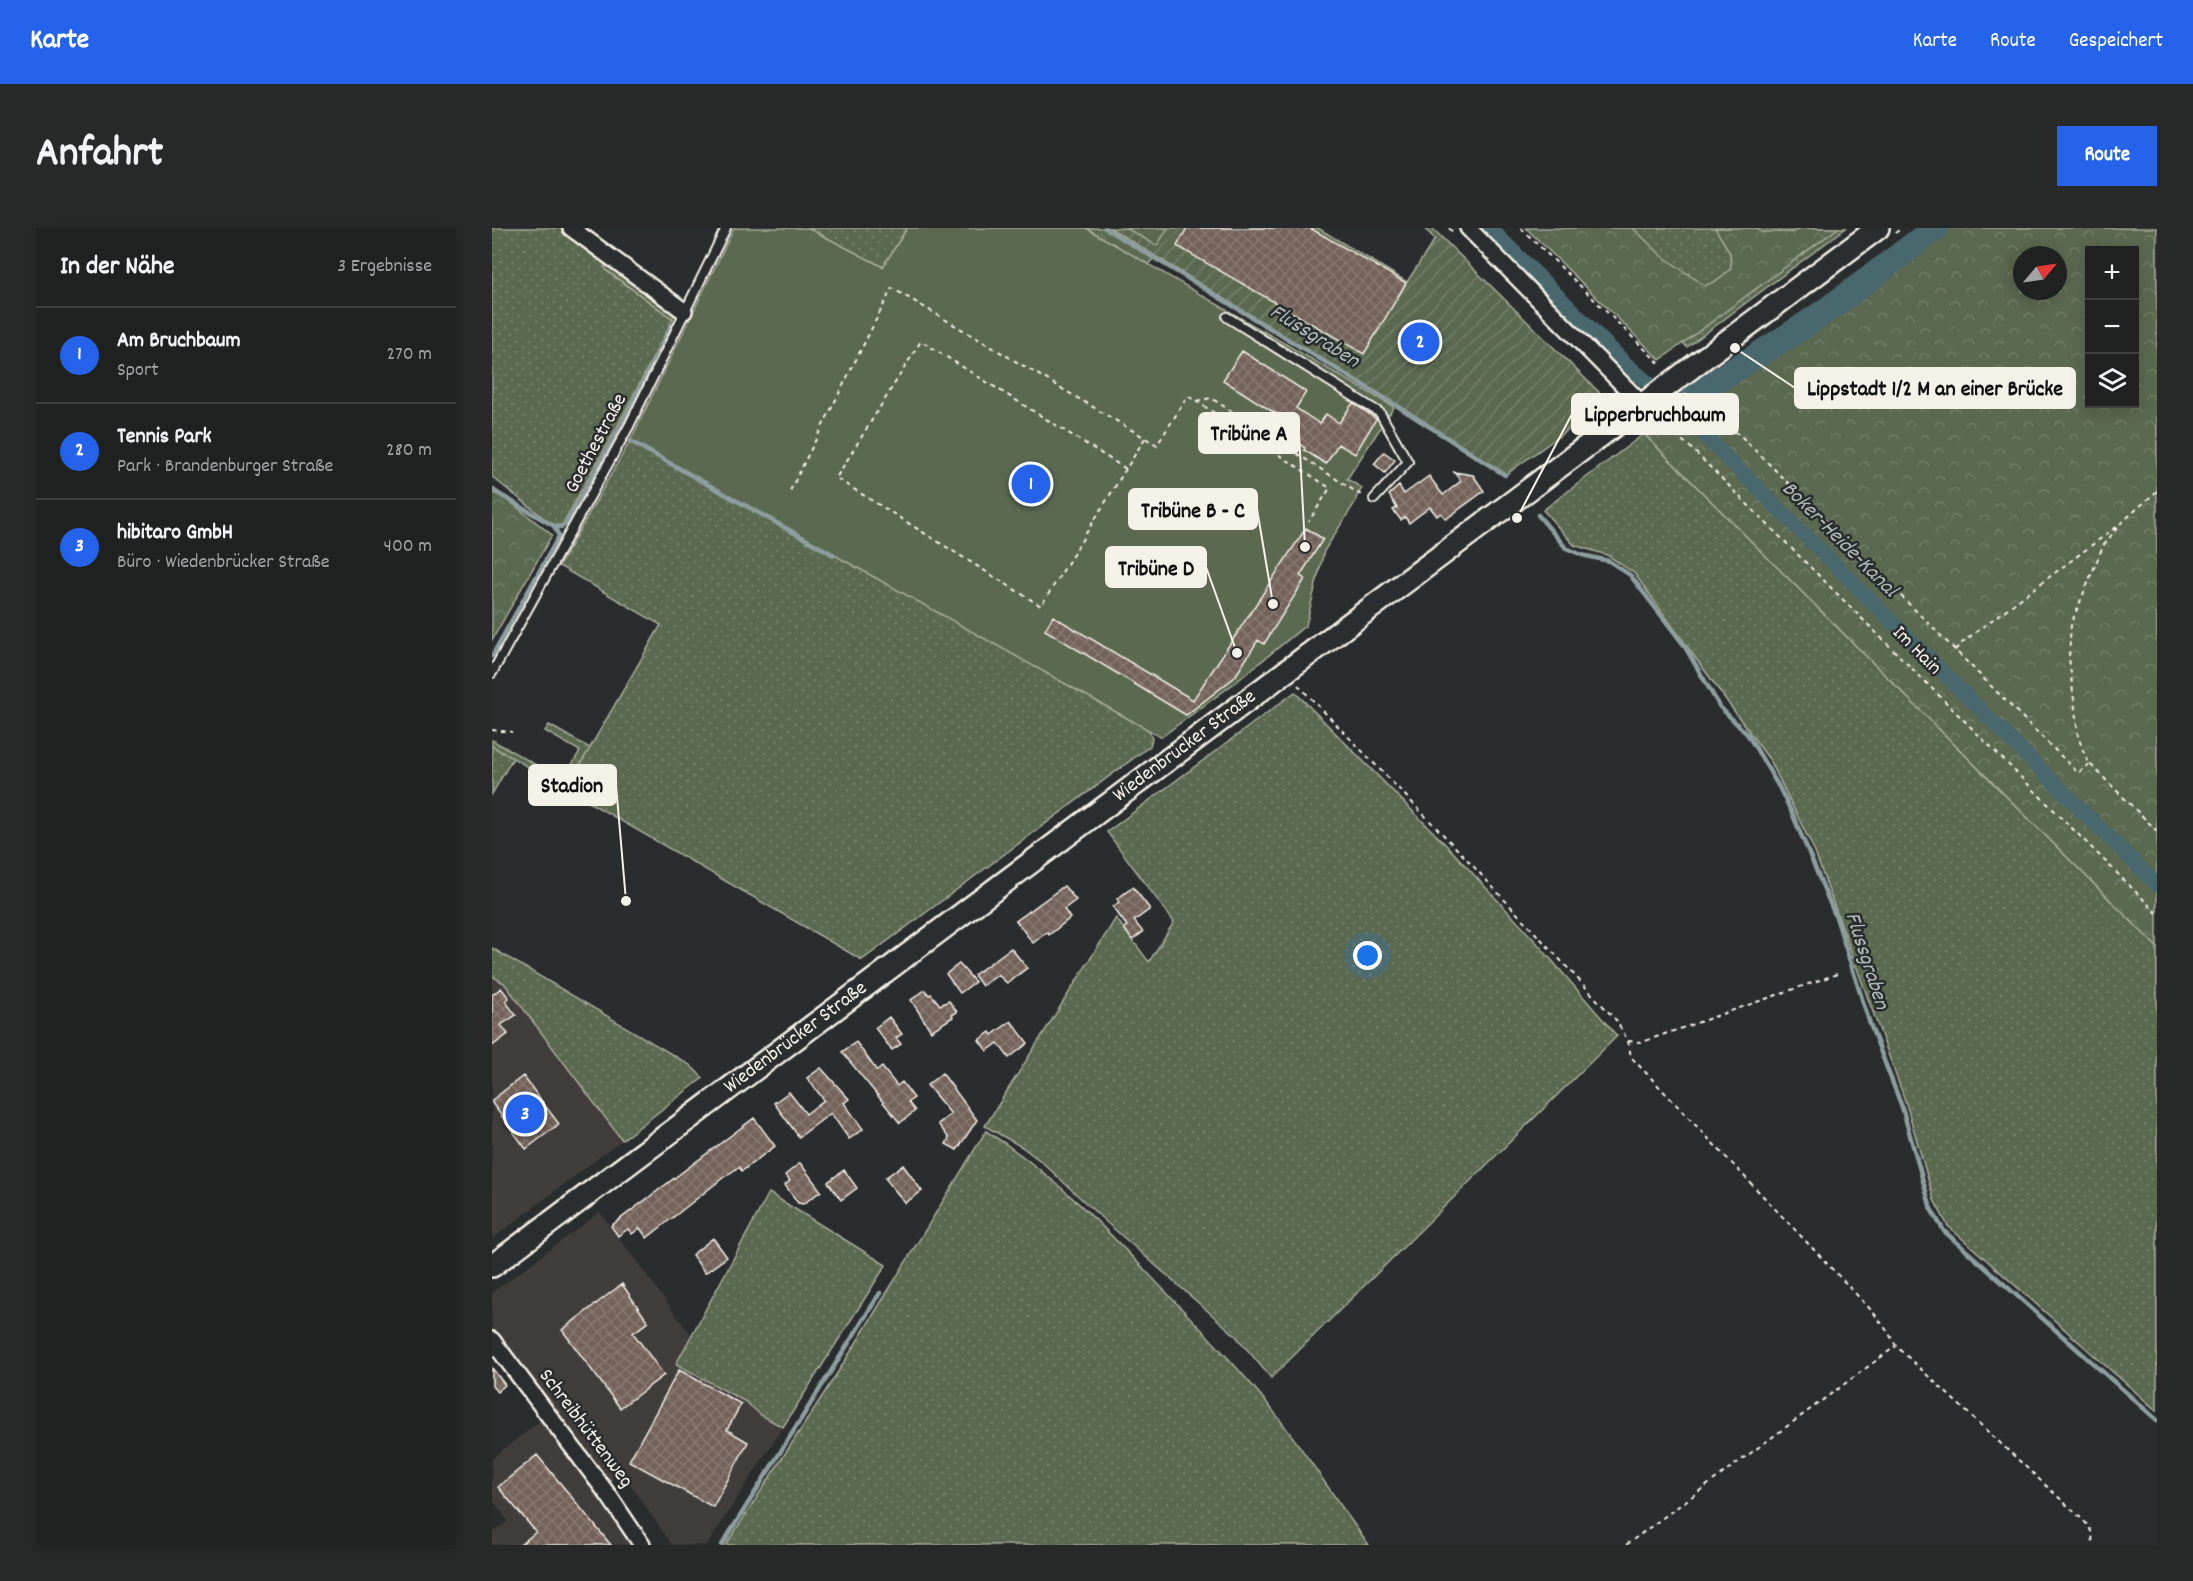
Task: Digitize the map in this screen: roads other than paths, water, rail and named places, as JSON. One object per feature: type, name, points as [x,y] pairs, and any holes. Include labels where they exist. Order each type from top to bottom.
[{"type":"street","points":[[571,228],[684,311]]},
{"type":"street","points":[[1468,228],[1655,394]]},
{"type":"street","name":"Wiedenbrücker Straße","points":[[492,1266],[1878,228]]},
{"type":"street","name":"Schreibhüttenweg","points":[[492,1340],[609,1496],[642,1545]]},
{"type":"lane","name":"Goethestraße","points":[[492,673],[628,426],[726,228]]},
{"type":"lane","points":[[1227,317],[1380,413],[1408,462],[1372,501]]},
{"type":"waterway","name":"Flussgraben","points":[[1105,228],[1399,407],[1505,475]]},
{"type":"waterway","name":"Boker-Heide-Kanal","points":[[1490,228],[1627,365],[1677,408],[2157,885]]},
{"type":"waterway","points":[[1677,408],[1827,310],[1936,228]]},
{"type":"waterway","points":[[492,490],[554,526],[561,527],[566,524],[620,428],[672,326]]},
{"type":"waterway","points":[[630,441],[834,555]]},
{"type":"waterway","name":"Flussgraben","points":[[1538,515],[1566,548],[1582,555],[1609,561],[1630,575],[1684,645],[1720,707],[1748,735],[1779,787],[1837,920],[1870,1024],[1902,1107],[1931,1209],[1944,1231],[2157,1420]]},
{"type":"waterway","points":[[492,656],[559,536],[554,526]]},
{"type":"waterway","points":[[722,1545],[880,1293]]},
{"type":"place","name":"Tennis Park","points":[[1420,342]]},
{"type":"place","name":"Lippstadt 1/2 M an einer Brücke","points":[[1735,348]]},
{"type":"place","name":"Am Bruchbaum","points":[[1031,484]]},
{"type":"place","name":"Lipperbruchbaum","points":[[1517,518]]},
{"type":"place","name":"Tribüne A","points":[[1305,547]]},
{"type":"place","name":"Tribüne B - C","points":[[1273,604]]},
{"type":"place","name":"Tribüne D","points":[[1237,653]]},
{"type":"place","name":"Stadion","points":[[626,901]]},
{"type":"place","name":"hibitaro GmbH","points":[[525,1114]]}]
